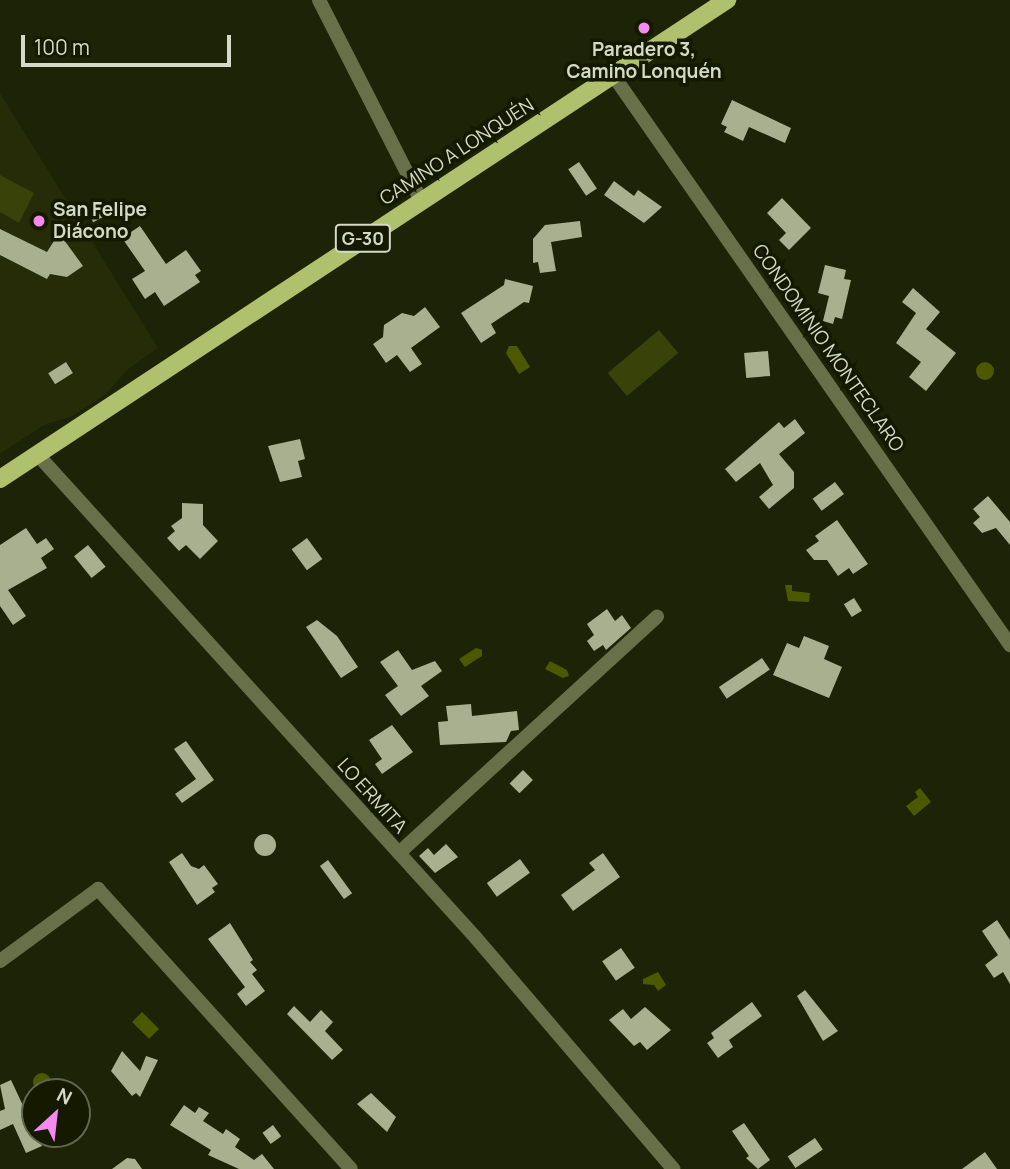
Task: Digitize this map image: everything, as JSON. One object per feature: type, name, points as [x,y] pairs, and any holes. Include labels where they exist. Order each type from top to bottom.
[{"type":"main road","name":"CAMINO A LONQUÉN","points":[[0,479],[727,0]]},
{"type":"street","points":[[319,0],[421,200]]},
{"type":"street","name":"CONDOMINIO MONTECLARO","points":[[613,75],[1010,645]]},
{"type":"street","name":"LO ERMITA","points":[[37,454],[399,853],[673,1169]]},
{"type":"street","points":[[399,853],[657,617]]},
{"type":"street","points":[[0,961],[98,889],[351,1169]]},
{"type":"shaded area","name":"San Felipe Diácono","points":[[0,93],[158,348],[127,370],[106,394],[72,416],[44,425],[0,454]]},
{"type":"shaded area","points":[[0,175],[34,193],[19,223],[0,212]]},
{"type":"shaded area","points":[[659,330],[678,353],[627,396],[608,373]]},
{"type":"shaded area","points":[[509,346],[517,346],[530,367],[519,374],[506,353]]},
{"type":"shaded area","points":[[985,362],[991,365],[994,371],[991,377],[985,380],[979,377],[976,371],[979,365]]},
{"type":"shaded area","points":[[785,585],[792,585],[792,591],[810,593],[809,602],[788,601]]},
{"type":"shaded area","points":[[476,648],[482,650],[482,656],[465,667],[459,659]]},
{"type":"shaded area","points":[[550,661],[567,670],[569,676],[563,678],[545,669]]},
{"type":"shaded area","points":[[920,788],[931,802],[914,816],[906,806],[918,797],[915,792]]},
{"type":"shaded area","points":[[658,972],[666,985],[658,991],[654,985],[643,984],[643,979]]},
{"type":"shaded area","points":[[142,1012],[159,1029],[149,1039],[132,1022]]},
{"type":"shaded area","points":[[42,1073],[49,1078],[35,1078]]},
{"type":"building","points":[[732,100],[791,128],[785,143],[749,127],[743,141],[724,132],[727,127],[721,124]]},
{"type":"building","points":[[579,162],[597,189],[586,196],[568,169]]},
{"type":"building","points":[[614,181],[634,196],[638,190],[662,207],[644,223],[604,195]]},
{"type":"building","points":[[782,198],[811,228],[789,250],[779,240],[786,233],[767,213]]},
{"type":"building","points":[[103,200],[110,213],[93,222],[86,209]]},
{"type":"building","points":[[580,221],[582,237],[551,242],[556,271],[540,273],[538,262],[533,263],[533,239],[545,225]]},
{"type":"building","points":[[140,226],[166,264],[186,250],[201,271],[195,275],[200,282],[164,306],[155,292],[145,299],[132,279],[145,271],[122,238]]},
{"type":"building","points":[[0,229],[47,252],[59,233],[83,266],[67,277],[50,274],[47,279],[0,255]]},
{"type":"building","points":[[825,265],[846,270],[844,279],[851,280],[842,319],[835,317],[833,324],[823,321],[829,296],[818,293]]},
{"type":"building","points":[[505,279],[533,286],[529,303],[524,302],[491,324],[496,333],[481,343],[461,313],[504,285]]},
{"type":"building","points":[[913,288],[940,312],[926,329],[956,353],[926,391],[909,377],[921,362],[896,343],[916,313],[902,302]]},
{"type":"building","points":[[425,307],[440,327],[411,348],[422,364],[410,372],[397,355],[386,363],[373,344],[383,337],[384,325],[402,313],[414,316]]},
{"type":"building","points":[[768,351],[770,376],[746,378],[744,353]]},
{"type":"building","points":[[66,362],[73,373],[55,384],[48,373]]},
{"type":"building","points":[[795,419],[805,433],[779,454],[794,472],[794,488],[769,509],[759,497],[773,485],[760,463],[736,482],[725,469],[779,422],[784,428]]},
{"type":"building","points":[[300,439],[305,459],[298,461],[302,477],[280,482],[268,446]]},
{"type":"building","points":[[835,482],[844,494],[822,511],[813,499]]},
{"type":"building","points":[[988,496],[1010,522],[1010,545],[996,528],[982,533],[973,523],[980,517],[973,509]]},
{"type":"building","points":[[182,503],[203,504],[203,525],[218,541],[200,559],[186,545],[179,551],[167,538],[175,531],[171,526],[182,518]]},
{"type":"building","points":[[837,520],[868,564],[853,574],[849,568],[838,576],[827,560],[814,560],[806,550],[819,541],[815,536]]},
{"type":"building","points":[[26,528],[37,544],[46,538],[54,549],[41,558],[47,568],[8,590],[26,616],[13,625],[0,606],[0,545]]},
{"type":"building","points":[[307,538],[322,559],[307,570],[292,549]]},
{"type":"building","points":[[88,545],[106,567],[92,578],[74,556]]},
{"type":"building","points":[[854,598],[862,611],[852,617],[844,604]]},
{"type":"building","points":[[607,609],[615,621],[622,615],[631,628],[606,650],[603,645],[594,651],[587,641],[594,635],[587,624]]},
{"type":"building","points":[[317,620],[337,636],[358,667],[341,678],[306,627]]},
{"type":"building","points":[[804,636],[829,646],[824,659],[842,667],[829,698],[773,675],[787,643],[799,648]]},
{"type":"building","points":[[398,650],[412,670],[435,661],[442,671],[421,686],[429,696],[401,716],[385,695],[398,686],[380,662]]},
{"type":"building","points":[[762,658],[770,670],[727,699],[719,687]]},
{"type":"building","points":[[471,704],[472,716],[517,711],[519,730],[511,731],[506,742],[440,745],[438,722],[448,721],[446,706]]},
{"type":"building","points":[[392,725],[413,752],[382,774],[375,764],[382,759],[369,740]]},
{"type":"building","points":[[186,741],[214,780],[182,803],[175,794],[196,779],[174,749]]},
{"type":"building","points":[[523,770],[533,780],[519,793],[510,783]]},
{"type":"building","points":[[265,834],[273,837],[276,845],[273,853],[265,856],[257,853],[254,845],[257,837]]},
{"type":"building","points":[[446,844],[458,857],[435,873],[419,856],[428,848],[434,855]]},
{"type":"building","points":[[182,853],[191,866],[199,869],[204,865],[218,884],[212,888],[215,892],[197,905],[169,862]]},
{"type":"building","points":[[603,853],[620,877],[573,911],[561,895],[595,870],[589,863]]},
{"type":"building","points":[[520,859],[530,873],[497,897],[487,883]]},
{"type":"building","points":[[328,860],[352,893],[344,899],[320,866]]},
{"type":"building","points":[[997,920],[1010,940],[1010,984],[1003,972],[994,978],[985,965],[998,955],[982,931]]},
{"type":"building","points":[[230,923],[253,960],[250,962],[257,970],[252,974],[265,991],[246,1006],[237,994],[245,987],[208,939]]},
{"type":"building","points":[[621,948],[635,968],[616,981],[602,961]]},
{"type":"building","points":[[805,990],[838,1031],[823,1041],[797,996]]},
{"type":"building","points":[[752,1002],[762,1016],[729,1040],[733,1047],[718,1058],[707,1043],[714,1038],[711,1033]]},
{"type":"building","points":[[294,1006],[310,1022],[321,1010],[333,1022],[325,1031],[343,1050],[332,1060],[287,1014]]},
{"type":"building","points":[[645,1007],[671,1030],[647,1050],[640,1042],[634,1046],[609,1020],[623,1009],[631,1019]]},
{"type":"building","points":[[122,1051],[140,1071],[146,1056],[158,1060],[140,1097],[136,1093],[132,1096],[111,1071]]},
{"type":"building","points":[[11,1080],[21,1101],[21,1142],[13,1124],[0,1130],[0,1111],[5,1109],[0,1085]]},
{"type":"building","points":[[371,1093],[396,1117],[387,1132],[357,1104]]},
{"type":"building","points":[[184,1105],[195,1113],[199,1107],[209,1113],[203,1121],[223,1134],[226,1129],[240,1139],[235,1147],[254,1160],[262,1154],[274,1169],[239,1169],[208,1155],[211,1150],[170,1125]]},
{"type":"building","points":[[744,1123],[770,1160],[758,1169],[746,1158],[749,1156],[732,1131]]},
{"type":"building","points":[[273,1125],[281,1136],[271,1144],[262,1133]]},
{"type":"building","points":[[815,1138],[823,1150],[795,1168],[788,1156]]},
{"type":"building","points":[[24,1148],[37,1148],[26,1153]]},
{"type":"building","points":[[985,1152],[997,1169],[962,1169]]},
{"type":"building","points":[[127,1158],[135,1159],[142,1169],[112,1169]]},
{"type":"place","name":"Paradero 3, Camino Lonquén","points":[[644,28]]},
{"type":"place","name":"San Felipe Diácono","points":[[39,221]]}]
